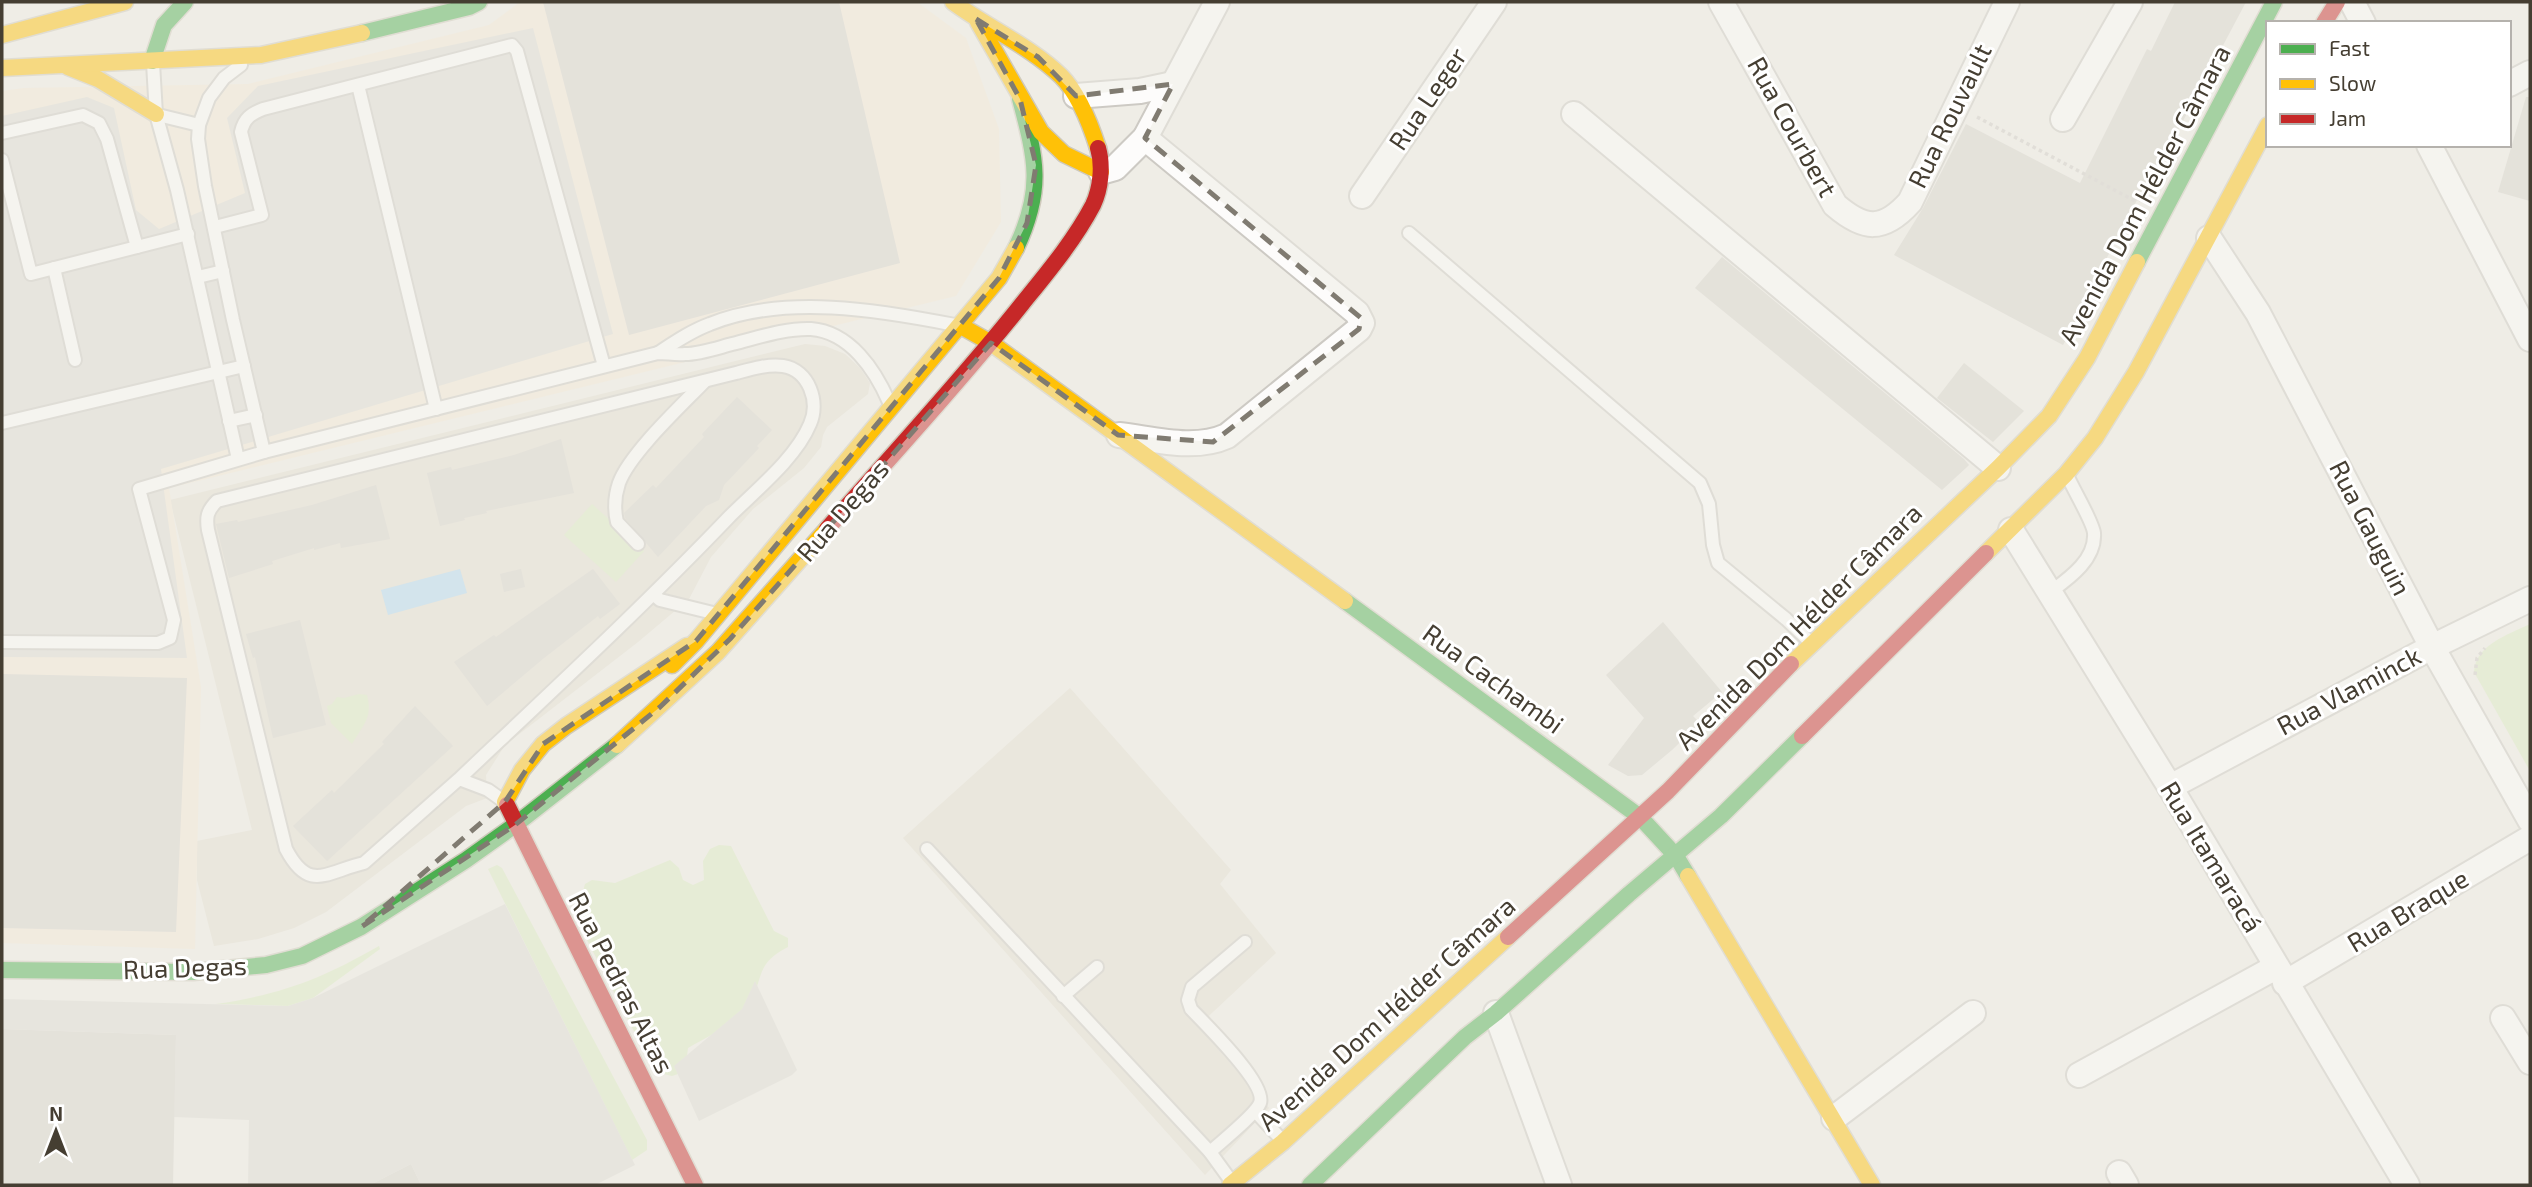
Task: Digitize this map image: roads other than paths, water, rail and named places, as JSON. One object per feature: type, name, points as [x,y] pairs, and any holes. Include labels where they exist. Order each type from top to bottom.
[{"type":"main road","points":[[2,35],[125,2]]},
{"type":"main road","points":[[152,61],[164,25],[185,2]]},
{"type":"main road","points":[[953,2],[1038,57],[1062,77],[1076,96],[1093,129],[1101,172],[1080,165],[1043,138],[1030,119],[996,49],[976,19]]},
{"type":"main road","name":"Avenida Dom Hélder Câmara","points":[[1232,1184],[1283,1142],[1640,817],[1811,643],[1998,468],[2049,416],[2069,388],[2164,215],[2274,2]]},
{"type":"main road","points":[[2325,21],[2337,2]]},
{"type":"main road","points":[[2,68],[261,55],[311,46],[473,4]]},
{"type":"main road","points":[[61,64],[97,79],[156,114]]},
{"type":"main road","name":"Rua Degas","points":[[635,699],[696,640],[999,278],[1018,248],[1034,192],[1036,165],[1020,99]]},
{"type":"main road","points":[[1310,1185],[1494,1007],[1721,816],[2066,474],[2095,438],[2118,403],[2266,129]]},
{"type":"main road","name":"Rua Degas","points":[[2,970],[193,972],[235,969],[302,956],[361,927],[466,860],[515,825],[607,754],[718,652],[991,342],[1082,225],[1093,205],[1101,172]]},
{"type":"main road","name":"Rua Cachambi","points":[[961,326],[991,342],[1640,817],[1676,856],[1872,1185]]},
{"type":"main road","points":[[500,806],[522,770],[543,744],[696,640]]},
{"type":"main road","points":[[500,806],[539,777]]},
{"type":"main road","name":"Rua Pedras Altas","points":[[500,806],[515,825],[695,1185]]},
{"type":"main road","name":"Rua Degas","points":[[361,927],[434,862]]},
{"type":"main road","points":[[1486,978],[1488,963],[1498,947]]},
{"type":"street","points":[[1101,172],[1115,167],[1145,138],[1217,2]]},
{"type":"street","name":"Rua Leger","points":[[1362,197],[1494,2]]},
{"type":"street","name":"Rua Courbert","points":[[1721,2],[1835,205],[1849,217],[1869,225],[1884,223]]},
{"type":"street","points":[[2063,119],[2130,2]]},
{"type":"street","points":[[2352,2],[2362,21]]},
{"type":"street","name":"Rua Rouvault","points":[[1884,223],[1898,216],[1910,202],[1997,8]]},
{"type":"street","points":[[2511,83],[2530,73]]},
{"type":"street","points":[[1076,96],[1173,84]]},
{"type":"street","points":[[1574,114],[1998,468]]},
{"type":"street","points":[[1118,435],[1187,444],[1213,442],[1227,436],[1359,329],[1362,323],[1357,313],[1145,138]]},
{"type":"street","points":[[2430,147],[2530,337]]},
{"type":"street","name":"Rua Gauguin","points":[[2209,238],[2258,313],[2432,647],[2530,820]]},
{"type":"street","name":"Rua Itamaracá","points":[[2011,530],[2170,787],[2407,1185]]},
{"type":"street","name":"Rua Vlaminck","points":[[2170,787],[2432,647],[2530,599]]},
{"type":"street","name":"Rua Braque","points":[[2079,1075],[2281,975],[2530,838]]},
{"type":"street","points":[[1494,1007],[1559,1185]]},
{"type":"street","points":[[1834,1118],[1973,1013]]},
{"type":"street","points":[[2503,1018],[2530,1062]]},
{"type":"lane","points":[[215,227],[262,215],[241,132],[243,122],[250,114],[505,46],[515,47],[604,366]]},
{"type":"lane","points":[[261,55],[242,64],[224,78],[209,98],[199,125],[204,174],[223,271],[264,452]]},
{"type":"lane","points":[[152,61],[156,114],[188,234],[238,458]]},
{"type":"lane","points":[[358,85],[436,409]]},
{"type":"lane","points":[[156,114],[199,125]]},
{"type":"lane","points":[[2,132],[83,115],[99,123],[107,139],[137,247]]},
{"type":"lane","points":[[2,160],[31,274],[188,234]]},
{"type":"lane","points":[[1409,233],[1700,483],[1709,504],[1713,545],[1718,563],[1787,619],[1811,643]]},
{"type":"lane","points":[[54,268],[75,360]]},
{"type":"lane","points":[[198,277],[223,271]]},
{"type":"lane","points":[[658,353],[713,322],[771,310],[806,307],[840,309],[911,316],[961,326]]},
{"type":"lane","points":[[208,326],[233,320]]},
{"type":"lane","points":[[2,642],[158,643],[170,638],[174,620],[139,489],[238,458],[658,353],[698,353],[792,330],[811,329],[828,333],[843,341],[868,365],[882,387],[891,409]]},
{"type":"lane","points":[[2,423],[244,366]]},
{"type":"lane","points":[[768,366],[785,366],[803,378],[811,390],[816,407],[811,423],[792,452],[654,595],[458,779],[364,863],[345,867],[332,874],[307,875],[295,867],[286,849],[208,530],[206,517],[210,508],[217,501],[705,380],[768,366]]},
{"type":"lane","points":[[638,544],[617,522],[616,498],[620,481],[645,445],[705,380]]},
{"type":"lane","points":[[229,421],[256,415]]},
{"type":"lane","points":[[2049,593],[2075,574],[2090,554],[2094,533],[2066,474]]},
{"type":"lane","points":[[654,595],[660,600],[717,614]]},
{"type":"lane","points":[[458,779],[488,790],[500,806]]},
{"type":"lane","points":[[926,849],[1210,1152],[1232,1184]]},
{"type":"lane","points":[[1210,1152],[1255,1111],[1260,1103],[1260,1090],[1191,1009],[1188,999],[1192,987],[1245,942]]},
{"type":"lane","points":[[1063,996],[1097,967]]},
{"type":"lane","points":[[1255,1111],[1283,1142]]},
{"type":"water","points":[[460,569],[467,593],[388,615],[381,590]]}]
